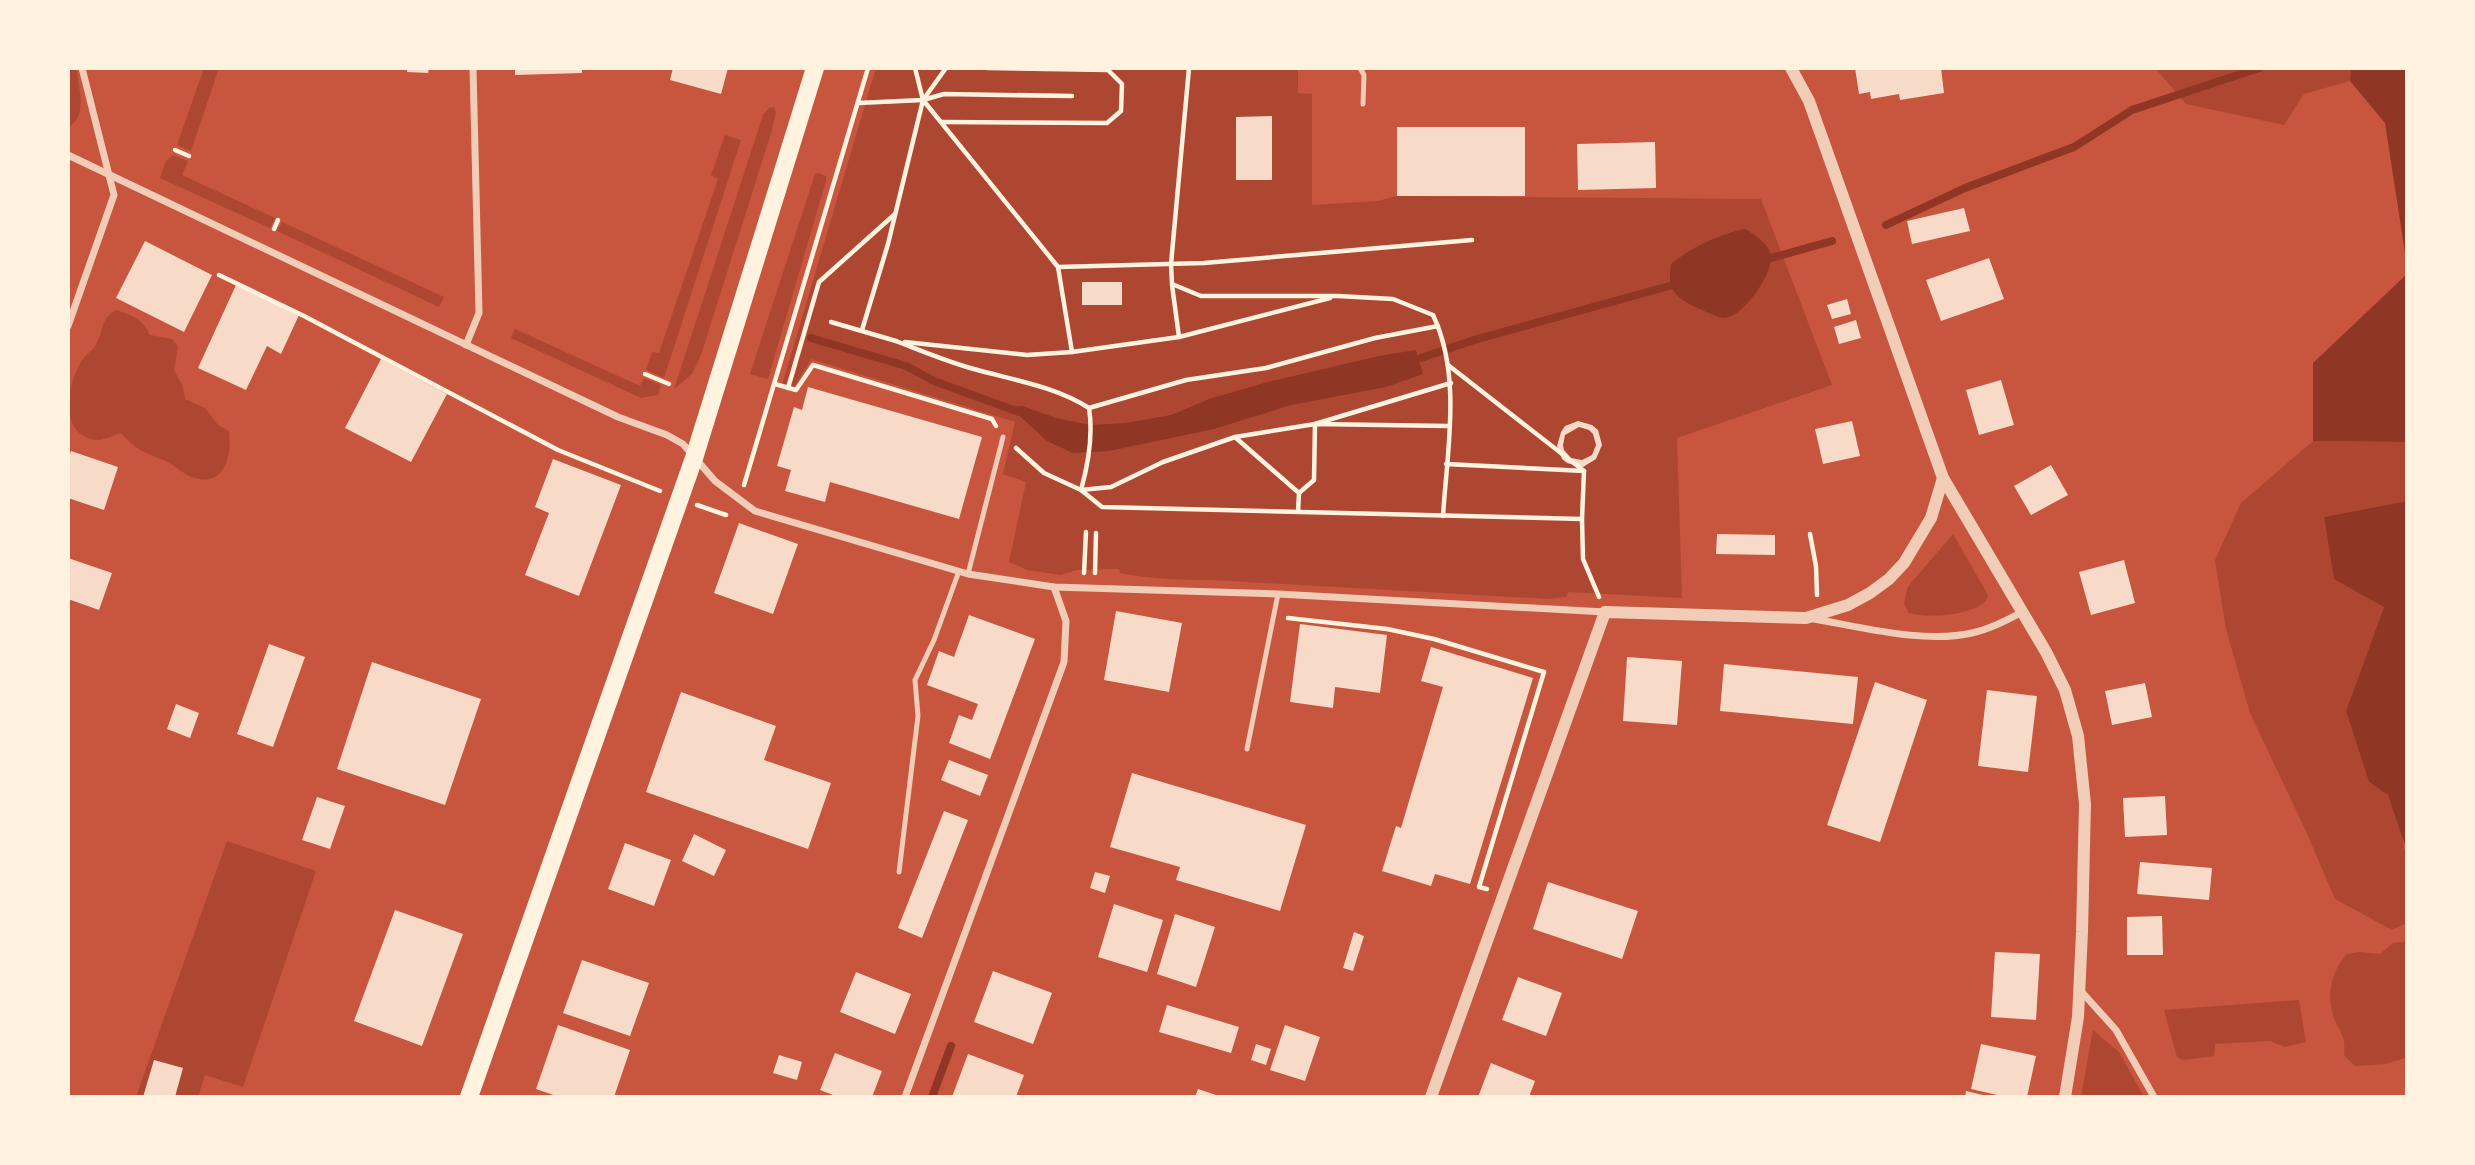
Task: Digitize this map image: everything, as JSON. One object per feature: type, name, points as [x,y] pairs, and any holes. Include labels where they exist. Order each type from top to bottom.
[{"type":"main road","points":[[469,1097],[694,458],[815,68]]},
{"type":"street","points":[[68,326],[114,195],[82,68]]},
{"type":"street","points":[[466,345],[480,313],[473,68]]},
{"type":"street","points":[[1791,68],[1809,100],[1943,478],[2046,652],[2065,690],[2078,736],[2085,804],[2080,990],[2065,1097]]},
{"type":"street","points":[[68,155],[618,417],[667,435],[683,444],[715,481],[755,511],[968,574],[1054,587],[1278,594],[1605,612],[1806,618],[1945,637],[1972,634],[1997,626],[2022,612]]},
{"type":"street","points":[[1806,618],[1849,605],[1889,579],[1910,554],[1931,518],[1943,478]]},
{"type":"street","points":[[905,1097],[1064,662],[1066,621],[1054,587]]},
{"type":"street","points":[[1432,1097],[1605,612]]},
{"type":"street","points":[[2080,990],[2116,1030],[2154,1097]]},
{"type":"lane","points":[[1360,68],[1364,75],[1363,104]]},
{"type":"lane","points":[[968,574],[1003,437]]},
{"type":"lane","points":[[899,872],[918,716],[915,680],[934,640],[959,571]]},
{"type":"lane","points":[[1247,749],[1278,594]]},
{"type":"path","points":[[740,499],[868,68]]},
{"type":"path","points":[[915,68],[923,100],[1058,267],[1072,352]]},
{"type":"path","points":[[862,330],[895,214],[923,100],[946,68]]},
{"type":"path","points":[[942,122],[1107,123],[1121,111],[1122,84],[1108,70],[987,68]]},
{"type":"path","points":[[1179,337],[1171,264],[1189,68]]},
{"type":"path","points":[[858,103],[923,100],[944,94],[1072,96]]},
{"type":"path","points":[[175,150],[190,156]]},
{"type":"path","points":[[788,388],[819,282],[895,214]]},
{"type":"path","points":[[274,229],[278,220]]},
{"type":"path","points":[[1058,267],[1204,263],[1472,240]]},
{"type":"path","points":[[219,275],[304,316],[558,450],[726,515]]},
{"type":"path","points":[[1172,284],[1201,296],[1338,296],[1393,299],[1433,315],[1451,383],[1443,516]]},
{"type":"path","points":[[896,341],[1027,355],[1072,352],[1179,337],[1338,296]]},
{"type":"path","points":[[831,322],[896,341],[971,369],[1035,384],[1072,397],[1089,408],[1091,419],[1081,490]]},
{"type":"path","points":[[1089,408],[1186,380],[1266,368],[1375,338],[1438,326]]},
{"type":"path","points":[[1447,364],[1584,471]]},
{"type":"path","points":[[775,384],[796,390],[813,365],[992,419],[1003,437],[1044,473],[1081,490],[1102,507],[1582,519]]},
{"type":"path","points":[[645,374],[669,384]]},
{"type":"path","points":[[1081,490],[1111,487],[1163,462],[1235,437],[1315,424],[1451,383]]},
{"type":"path","points":[[1315,424],[1448,426]]},
{"type":"path","points":[[1298,512],[1299,493],[1314,480],[1315,424]]},
{"type":"path","points":[[1235,437],[1299,493]]},
{"type":"path","points":[[1446,464],[1584,471]]},
{"type":"path","points":[[1584,471],[1583,559],[1605,612]]},
{"type":"path","points":[[1084,588],[1086,532]]},
{"type":"path","points":[[1095,588],[1096,533]]},
{"type":"path","points":[[1806,618],[1817,595],[1818,585],[1810,534]]},
{"type":"path","points":[[1274,617],[1387,629],[1434,639],[1544,672],[1479,887]]},
{"type":"shaded area","points":[[68,68],[76,68],[81,102],[78,117],[68,127]]},
{"type":"shaded area","points":[[204,68],[219,68],[191,151],[177,145]]},
{"type":"shaded area","points":[[876,68],[1298,68],[1298,93],[1312,94],[1312,205],[1378,201],[1397,196],[1761,199],[1832,385],[1677,438],[1682,598],[1568,592],[1566,597],[1549,599],[1165,579],[1120,573],[1119,569],[1077,570],[1061,575],[1027,570],[1009,562],[1026,482],[1003,474],[1015,422],[811,359],[794,388],[782,385]]},
{"type":"shaded area","points":[[2155,68],[2351,68],[2350,81],[2304,94],[2284,125],[2186,104]]},
{"type":"shaded area","points":[[2351,68],[2407,68],[2407,266],[2385,123],[2350,81]]},
{"type":"shaded area","points":[[774,107],[776,112],[772,130],[701,355],[692,374],[674,389],[763,115],[769,108]]},
{"type":"shaded area","points":[[725,135],[741,140],[664,378],[646,370],[652,352],[659,353],[718,179],[711,175]]},
{"type":"shaded area","points":[[173,155],[188,161],[182,175],[275,218],[270,228],[160,178],[166,161]]},
{"type":"shaded area","points":[[815,174],[826,176],[826,181],[768,379],[750,374]]},
{"type":"shaded area","points":[[282,222],[444,297],[439,307],[277,231]]},
{"type":"shaded area","points":[[1746,229],[1765,244],[1771,256],[1767,273],[1748,303],[1732,316],[1725,318],[1704,311],[1676,295],[1671,283],[1671,264],[1706,242]]},
{"type":"shaded area","points":[[2407,274],[2407,442],[2313,441],[2313,363]]},
{"type":"shaded area","points":[[116,310],[140,321],[150,335],[172,339],[178,346],[174,370],[183,387],[185,399],[205,408],[218,425],[229,431],[228,458],[225,466],[214,478],[195,478],[188,475],[137,448],[121,433],[95,440],[83,436],[75,428],[69,407],[72,383],[82,360],[98,340],[107,318]]},
{"type":"shaded area","points":[[515,329],[640,386],[644,378],[661,385],[658,395],[641,398],[511,338]]},
{"type":"shaded area","points":[[1416,350],[1423,374],[1386,387],[1291,405],[1214,429],[1109,451],[1073,453],[1047,441],[1010,407],[1023,406],[1056,418],[1090,425],[1126,423],[1171,415],[1209,399],[1268,382]]},
{"type":"shaded area","points":[[2313,441],[2407,442],[2407,501],[2324,517],[2334,578],[2384,607],[2346,711],[2369,782],[2388,795],[2400,825],[2404,849],[2407,851],[2407,923],[2392,930],[2335,899],[2250,713],[2226,629],[2215,560],[2241,503]]},
{"type":"shaded area","points":[[2407,501],[2407,851],[2388,795],[2369,782],[2346,711],[2384,607],[2334,579],[2324,517]]},
{"type":"shaded area","points":[[1953,534],[1988,595],[1986,601],[1960,613],[1927,616],[1909,613],[1904,604],[1907,589]]},
{"type":"shaded area","points":[[227,841],[316,871],[243,1087],[205,1075],[198,1097],[136,1097]]},
{"type":"shaded area","points":[[2407,941],[2407,1057],[2386,1064],[2355,1066],[2344,1055],[2344,1039],[2334,1018],[2330,1001],[2337,968],[2347,954],[2380,954],[2393,943]]},
{"type":"shaded area","points":[[2299,1000],[2306,1042],[2285,1047],[2270,1041],[2215,1044],[2214,1056],[2183,1060],[2177,1057],[2164,1010]]},
{"type":"shaded area","points":[[2093,1030],[2119,1052],[2144,1097],[2081,1097]]},
{"type":"building","points":[[407,68],[429,68],[428,73],[407,72]]},
{"type":"building","points":[[515,68],[582,68],[582,73],[515,75]]},
{"type":"building","points":[[673,68],[728,68],[721,94],[670,80]]},
{"type":"building","points":[[1855,68],[1941,68],[1944,93],[1900,100],[1899,94],[1871,99],[1870,92],[1859,94]]},
{"type":"building","points":[[1272,116],[1272,180],[1236,180],[1236,117]]},
{"type":"building","points":[[1397,127],[1525,127],[1525,196],[1397,196]]},
{"type":"building","points":[[1655,142],[1656,188],[1578,190],[1577,144]]},
{"type":"building","points":[[1964,208],[1970,231],[1912,244],[1907,221]]},
{"type":"building","points":[[145,241],[212,275],[184,332],[116,298]]},
{"type":"building","points":[[1989,258],[2004,299],[1941,321],[1926,280]]},
{"type":"building","points":[[1082,282],[1122,282],[1122,305],[1082,305]]},
{"type":"building","points":[[236,285],[299,315],[281,354],[267,346],[246,390],[198,368]]},
{"type":"building","points":[[1847,299],[1851,314],[1832,319],[1827,305]]},
{"type":"building","points":[[1856,320],[1861,338],[1839,344],[1834,327]]},
{"type":"building","points":[[381,359],[447,394],[411,462],[345,428]]},
{"type":"building","points":[[2001,380],[2014,425],[1979,435],[1966,390]]},
{"type":"building","points":[[808,387],[982,437],[959,519],[830,482],[825,502],[785,491],[791,470],[777,466],[794,407],[802,410]]},
{"type":"building","points":[[1578,421],[1598,430],[1602,445],[1596,459],[1583,467],[1562,459],[1557,446],[1565,426]],"holes":[[[1579,427],[1589,430],[1596,445],[1592,455],[1582,460],[1571,458],[1564,450],[1565,435]]]},
{"type":"building","points":[[1852,421],[1860,456],[1823,464],[1815,429]]},
{"type":"building","points":[[71,451],[118,467],[104,510],[68,498],[68,460]]},
{"type":"building","points":[[553,459],[621,485],[579,596],[525,575],[549,513],[535,507]]},
{"type":"building","points":[[2051,465],[2068,495],[2031,515],[2014,486]]},
{"type":"building","points":[[739,523],[798,544],[773,614],[714,593]]},
{"type":"building","points":[[1717,534],[1775,535],[1775,555],[1716,554]]},
{"type":"building","points":[[68,558],[112,573],[99,610],[68,599]]},
{"type":"building","points":[[2124,560],[2135,603],[2091,615],[2079,572]]},
{"type":"building","points":[[1116,611],[1182,623],[1169,692],[1104,680]]},
{"type":"building","points":[[969,615],[1035,639],[990,759],[949,743],[959,715],[972,720],[978,704],[927,685],[939,651],[954,657]]},
{"type":"building","points":[[1300,624],[1387,635],[1380,693],[1335,687],[1333,708],[1290,702]]},
{"type":"building","points":[[269,644],[305,657],[273,747],[237,734]]},
{"type":"building","points":[[1431,647],[1533,678],[1470,884],[1435,874],[1431,886],[1382,871],[1396,826],[1401,828],[1443,687],[1421,681]]},
{"type":"building","points":[[1627,657],[1682,661],[1677,725],[1623,721]]},
{"type":"building","points":[[372,662],[481,699],[445,805],[337,769]]},
{"type":"building","points":[[1724,664],[1858,677],[1853,724],[1720,711]]},
{"type":"building","points":[[1875,682],[1927,700],[1880,842],[1827,825]]},
{"type":"building","points":[[2145,683],[2152,717],[2112,725],[2105,691]]},
{"type":"building","points":[[1987,690],[2037,696],[2028,772],[1978,766]]},
{"type":"building","points":[[681,692],[776,726],[764,760],[831,783],[808,849],[646,792]]},
{"type":"building","points":[[176,704],[199,713],[190,738],[167,729]]},
{"type":"building","points":[[949,760],[988,775],[980,796],[941,780]]},
{"type":"building","points":[[1132,773],[1306,825],[1280,911],[1176,880],[1180,867],[1110,847]]},
{"type":"building","points":[[2165,796],[2167,835],[2125,837],[2123,798]]},
{"type":"building","points":[[317,797],[345,806],[330,849],[302,840]]},
{"type":"building","points":[[944,811],[968,820],[922,938],[898,928]]},
{"type":"building","points":[[694,834],[726,850],[714,876],[682,861]]},
{"type":"building","points":[[625,843],[671,860],[654,906],[608,889]]},
{"type":"building","points":[[2140,862],[2212,868],[2209,900],[2137,894]]},
{"type":"building","points":[[1095,872],[1110,876],[1105,893],[1090,888]]},
{"type":"building","points":[[1548,882],[1638,911],[1622,959],[1533,929]]},
{"type":"building","points":[[1114,904],[1163,920],[1147,972],[1098,957]]},
{"type":"building","points":[[395,910],[463,934],[422,1046],[354,1021]]},
{"type":"building","points":[[1175,914],[1215,927],[1196,987],[1157,974]]},
{"type":"building","points":[[2162,916],[2163,955],[2127,955],[2127,917]]},
{"type":"building","points":[[1354,932],[1364,936],[1353,971],[1343,968]]},
{"type":"building","points":[[1995,952],[2040,954],[2036,1020],[1991,1017]]},
{"type":"building","points":[[582,960],[649,983],[630,1036],[563,1013]]},
{"type":"building","points":[[993,971],[1052,993],[1033,1044],[974,1022]]},
{"type":"building","points":[[856,972],[911,994],[895,1034],[840,1012]]},
{"type":"building","points":[[1518,977],[1562,993],[1546,1036],[1502,1020]]},
{"type":"building","points":[[1167,1005],[1239,1027],[1231,1053],[1159,1032]]},
{"type":"building","points":[[558,1025],[630,1050],[614,1097],[559,1097],[536,1089]]},
{"type":"building","points":[[1285,1025],[1320,1037],[1305,1081],[1270,1070]]},
{"type":"building","points":[[1256,1044],[1271,1049],[1266,1065],[1251,1060]]},
{"type":"building","points":[[1981,1044],[2036,1056],[2027,1097],[2006,1097],[1971,1089]]},
{"type":"building","points":[[835,1053],[882,1071],[872,1097],[838,1097],[820,1090]]},
{"type":"building","points":[[968,1054],[1024,1075],[1016,1097],[952,1097]]},
{"type":"building","points":[[779,1055],[802,1062],[797,1080],[773,1073]]},
{"type":"building","points":[[154,1060],[183,1068],[175,1097],[143,1097]]},
{"type":"building","points":[[1491,1063],[1535,1081],[1529,1097],[1478,1097]]},
{"type":"building","points":[[1198,1089],[1219,1096],[1219,1097],[1195,1097]]},
{"type":"building","points":[[1966,1091],[1987,1096],[1965,1097]]},
{"type":"waterway","points":[[1886,225],[1965,188],[2074,147],[2132,110],[2259,68]]},
{"type":"waterway","points":[[1764,260],[1832,241]]},
{"type":"waterway","points":[[1421,358],[1474,340],[1680,283]]},
{"type":"waterway","points":[[811,338],[906,366],[934,381],[1019,412]]},
{"type":"waterway","points":[[932,1097],[951,1046]]}]
